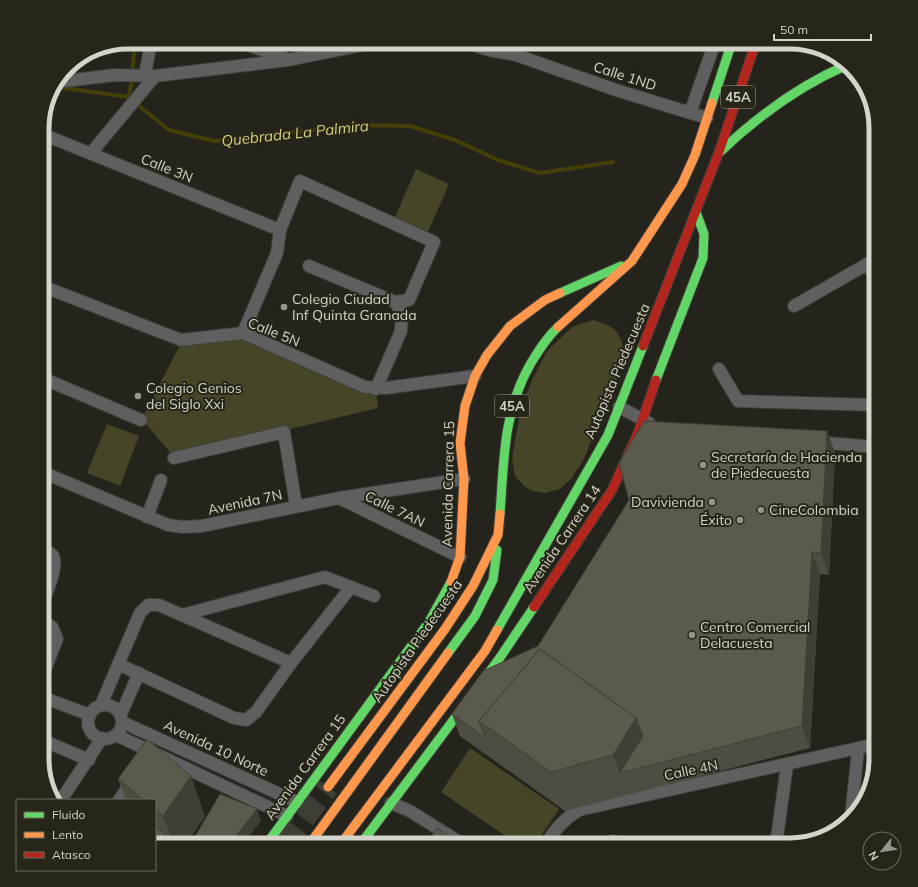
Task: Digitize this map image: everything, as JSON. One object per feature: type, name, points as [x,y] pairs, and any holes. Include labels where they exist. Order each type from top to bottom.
[{"type":"main road","name":"Autopista Piedecuesta","points":[[328,786],[445,629],[473,586],[498,535],[506,429],[513,400],[524,375],[541,346],[556,329],[632,261],[682,184],[695,155],[730,49]]},
{"type":"main road","name":"45A","points":[[719,152],[754,49]]},
{"type":"main road","points":[[719,152],[750,122],[786,96],[841,68]]},
{"type":"main road","name":"Autopista Piedecuesta","points":[[345,838],[485,651],[608,435],[719,152]]},
{"type":"main road","name":"Avenida Carrera 14","points":[[365,838],[499,659],[612,490],[638,433],[654,385],[703,258],[706,243],[703,226],[696,212]]},
{"type":"main road","name":"Avenida Carrera 15","points":[[271,838],[429,622],[449,589],[460,557],[464,479],[460,443],[465,406],[475,376],[487,354],[510,326],[532,308],[545,300],[632,261]]},
{"type":"main road","points":[[313,838],[474,616],[494,580],[498,535]]},
{"type":"main road","points":[[515,577],[541,552]]},
{"type":"street","points":[[91,153],[138,95],[147,76],[150,49]]},
{"type":"street","points":[[258,49],[288,60]]},
{"type":"street","points":[[64,81],[115,75],[147,76],[288,60],[342,49]]},
{"type":"street","name":"Calle 1ND","points":[[486,49],[516,55],[616,90],[707,118]]},
{"type":"street","points":[[516,55],[518,49]]},
{"type":"street","points":[[690,113],[713,49]]},
{"type":"street","name":"Calle 3N","points":[[49,137],[280,230]]},
{"type":"street","points":[[243,333],[277,253],[280,230],[300,181],[434,242],[409,300],[395,302],[309,266]]},
{"type":"street","points":[[794,306],[869,264]]},
{"type":"street","name":"Calle 5N","points":[[49,289],[181,340],[243,333],[365,387],[376,389],[475,376]]},
{"type":"street","points":[[376,389],[401,331],[402,313],[395,302]]},
{"type":"street","points":[[719,369],[738,401],[869,405]]},
{"type":"street","points":[[49,381],[141,420]]},
{"type":"street","points":[[619,407],[643,419],[660,430],[638,433]]},
{"type":"street","points":[[174,458],[284,432],[296,506]]},
{"type":"street","points":[[806,442],[869,446]]},
{"type":"street","name":"Avenida 7N","points":[[49,475],[147,517],[168,525],[183,527],[202,526],[339,498],[464,479]]},
{"type":"street","points":[[147,517],[161,480]]},
{"type":"street","name":"Calle 7AN","points":[[339,498],[460,557]]},
{"type":"street","points":[[49,552],[54,557],[56,564],[49,584]]},
{"type":"street","points":[[182,615],[325,577],[374,596]]},
{"type":"street","points":[[118,664],[234,718],[246,720],[256,712],[291,663],[351,587]]},
{"type":"street","points":[[101,705],[140,613],[148,605],[159,605],[291,663]]},
{"type":"street","points":[[49,625],[52,627],[57,639],[49,659]]},
{"type":"street","points":[[122,718],[116,708],[109,705],[101,705],[94,709],[88,723],[90,730],[95,735],[102,738],[110,738],[116,735],[121,729],[122,718],[139,673]]},
{"type":"street","points":[[49,700],[90,716]]},
{"type":"street","name":"Avenida 10 Norte","points":[[122,718],[297,802]]},
{"type":"street","points":[[116,735],[287,816]]},
{"type":"street","points":[[62,799],[89,760],[102,738]]},
{"type":"street","points":[[49,743],[89,760]]},
{"type":"street","name":"Calle 4N","points":[[551,838],[566,818],[580,810],[869,746]]},
{"type":"street","points":[[852,808],[858,749]]},
{"type":"street","points":[[120,799],[153,752]]},
{"type":"street","points":[[777,838],[787,764]]},
{"type":"street","points":[[401,790],[410,811]]},
{"type":"street","points":[[391,803],[410,811],[453,838]]},
{"type":"shaded area","points":[[416,169],[449,184],[428,232],[395,217]]},
{"type":"shaded area","points":[[593,320],[609,326],[618,334],[621,339],[623,362],[584,459],[571,479],[560,489],[545,493],[532,491],[524,486],[515,476],[512,458],[521,407],[533,378],[547,351],[572,327]]},
{"type":"shaded area","points":[[242,334],[376,390],[378,408],[174,457],[142,419],[182,341]]},
{"type":"shaded area","points":[[107,424],[139,436],[120,486],[87,473]]},
{"type":"shaded area","points":[[470,748],[559,809],[540,838],[509,838],[441,792]]},
{"type":"building","name":"Centro Comercial Delacuesta","points":[[644,421],[827,431],[821,553],[812,552],[802,726],[620,773],[643,736],[636,718],[540,649],[479,721],[486,738],[452,714],[483,671],[538,646],[629,500],[619,463]]},
{"type":"building","points":[[540,649],[636,718],[613,755],[551,772],[479,721]]},
{"type":"building","points":[[147,739],[191,776],[163,816],[156,810],[156,799],[143,799],[118,779]]},
{"type":"building","points":[[220,794],[257,809],[234,838],[194,838]]},
{"type":"building","points":[[156,827],[169,838],[156,838]]},
{"type":"building","points":[[437,828],[452,838],[431,838]]},
{"type":"waterway","points":[[128,97],[131,86],[134,49]]},
{"type":"waterway","name":"Quebrada La Palmira","points":[[60,87],[128,97],[169,130],[214,141],[357,125],[410,126],[455,140],[498,160],[540,173],[613,162]]},
{"type":"tunnel","points":[[289,838],[328,787]]},
{"type":"traffic: fast","points":[[712,103],[730,49]]},
{"type":"traffic: fast","points":[[720,152],[749,126],[779,103],[812,82],[841,68]]},
{"type":"traffic: fast","points":[[656,380],[703,258],[704,234],[696,212]]},
{"type":"traffic: fast","points":[[560,293],[621,266]]},
{"type":"traffic: fast","points":[[500,514],[506,436],[515,399],[531,363],[547,339],[558,327]]},
{"type":"traffic: fast","points":[[497,630],[608,435],[643,346]]},
{"type":"traffic: fast","points":[[448,653],[475,616],[493,580],[497,550]]},
{"type":"traffic: fast","points":[[271,838],[429,622],[451,582]]},
{"type":"traffic: fast","points":[[365,838],[499,659],[534,607]]},
{"type":"traffic: slow","points":[[558,327],[632,261],[682,184],[695,155],[712,103]]},
{"type":"traffic: slow","points":[[451,582],[460,557],[464,479],[460,443],[465,406],[475,376],[487,355],[510,326],[545,300],[560,293]]},
{"type":"traffic: slow","points":[[328,787],[445,629],[473,586],[498,535],[500,514]]},
{"type":"traffic: slow","points":[[345,838],[485,651],[497,630]]},
{"type":"traffic: slow","points":[[314,838],[448,653]]},
{"type":"traffic: jam","points":[[643,346],[719,152],[754,49]]},
{"type":"traffic: jam","points":[[534,607],[612,490],[638,433],[656,380]]},
{"type":"place","name":"Colegio Ciudad Inf Quinta Granada","points":[[284,307]]},
{"type":"place","name":"Colegio Genios del Siglo Xxi","points":[[138,396]]},
{"type":"place","name":"Secretaría de Hacienda de Piedecuesta","points":[[703,465]]},
{"type":"place","name":"Davivienda","points":[[712,502]]},
{"type":"place","name":"CineColombia","points":[[761,510]]},
{"type":"place","name":"Éxito","points":[[740,520]]},
{"type":"place","name":"Centro Comercial Delacuesta","points":[[692,635]]}]
